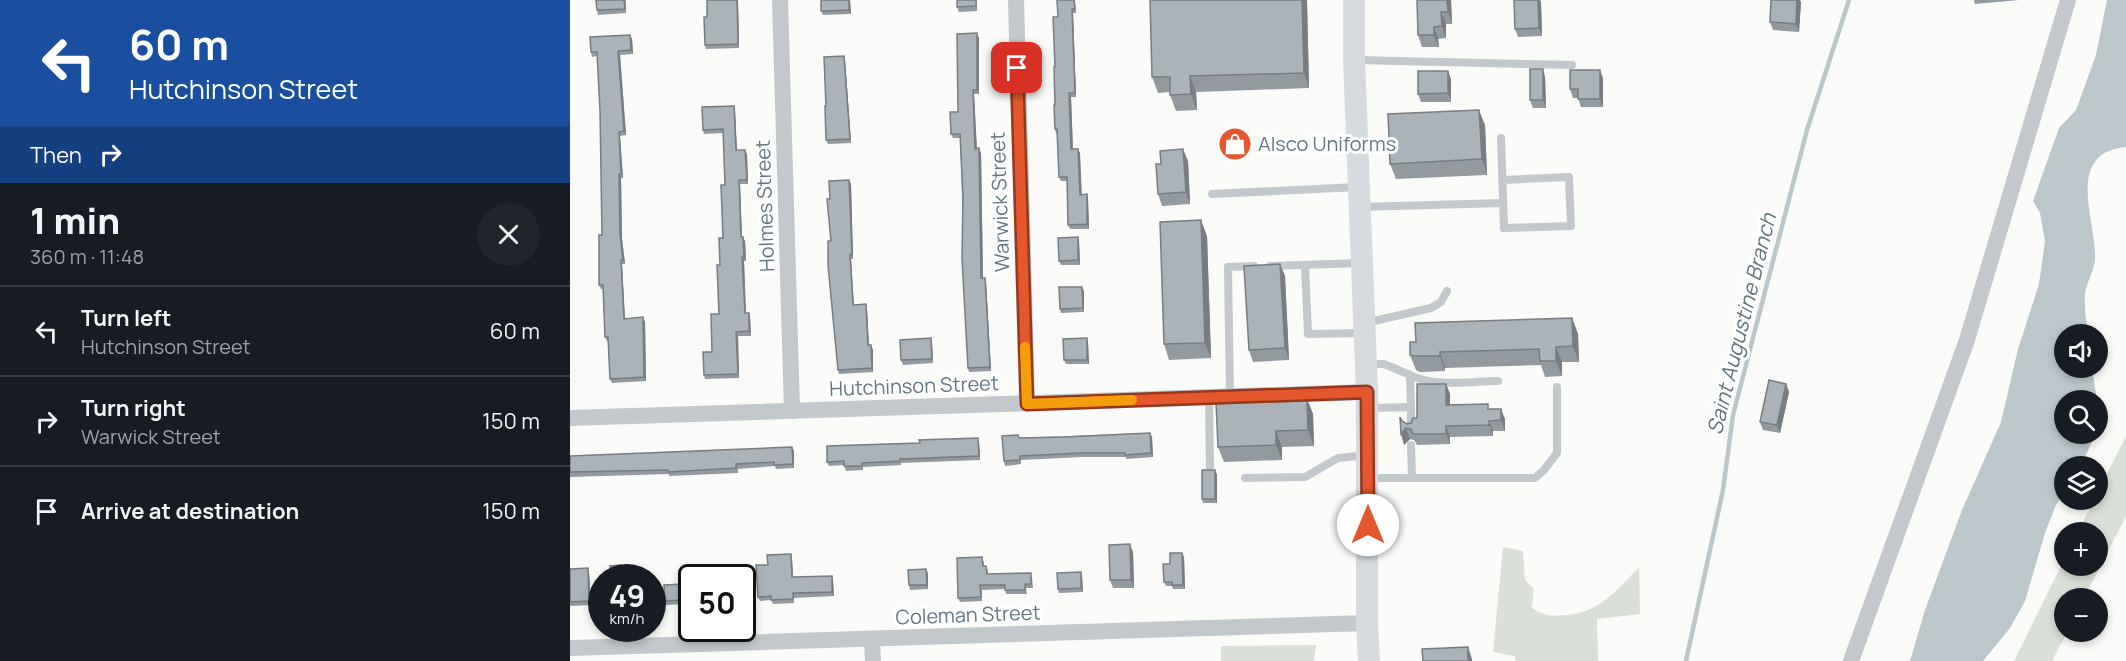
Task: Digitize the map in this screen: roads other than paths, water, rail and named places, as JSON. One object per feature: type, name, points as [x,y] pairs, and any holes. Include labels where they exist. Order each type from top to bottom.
[{"type":"main road","points":[[1354,0],[1354,60],[1367,400],[1369,661]]},
{"type":"street","name":"Holmes Street","points":[[780,0],[792,411]]},
{"type":"street","name":"Warwick Street","points":[[1016,0],[1027,404]]},
{"type":"street","points":[[1851,661],[1967,340],[2068,0]]},
{"type":"street","name":"Hutchinson Street","points":[[570,418],[1209,397],[1367,400]]},
{"type":"street","name":"Coleman Street","points":[[570,648],[1367,623]]},
{"type":"street","points":[[872,639],[873,661]]},
{"type":"lane","points":[[1354,60],[1572,65]]},
{"type":"lane","points":[[1501,138],[1502,180],[1504,228],[1571,226],[1569,177],[1502,180]]},
{"type":"lane","points":[[1212,194],[1503,203]]},
{"type":"lane","points":[[1230,397],[1228,267],[1362,263]]},
{"type":"lane","points":[[1305,265],[1308,334],[1365,328],[1431,308],[1441,302],[1447,291]]},
{"type":"lane","points":[[1366,364],[1383,364],[1425,381],[1498,381]]},
{"type":"lane","points":[[1410,375],[1411,428]]},
{"type":"lane","points":[[1245,478],[1305,477],[1338,458],[1412,478],[1535,478],[1557,453],[1557,387]]},
{"type":"lane","points":[[1209,397],[1210,467]]},
{"type":"lane","points":[[1367,400],[1411,407]]},
{"type":"lane","points":[[1411,445],[1412,478]]},
{"type":"waterway","name":"Saint Augustine Branch","points":[[1686,661],[1723,490],[1733,415],[1807,130],[1849,0]]},
{"type":"place","name":"Alsco Uniforms","points":[[1235,144]]}]
